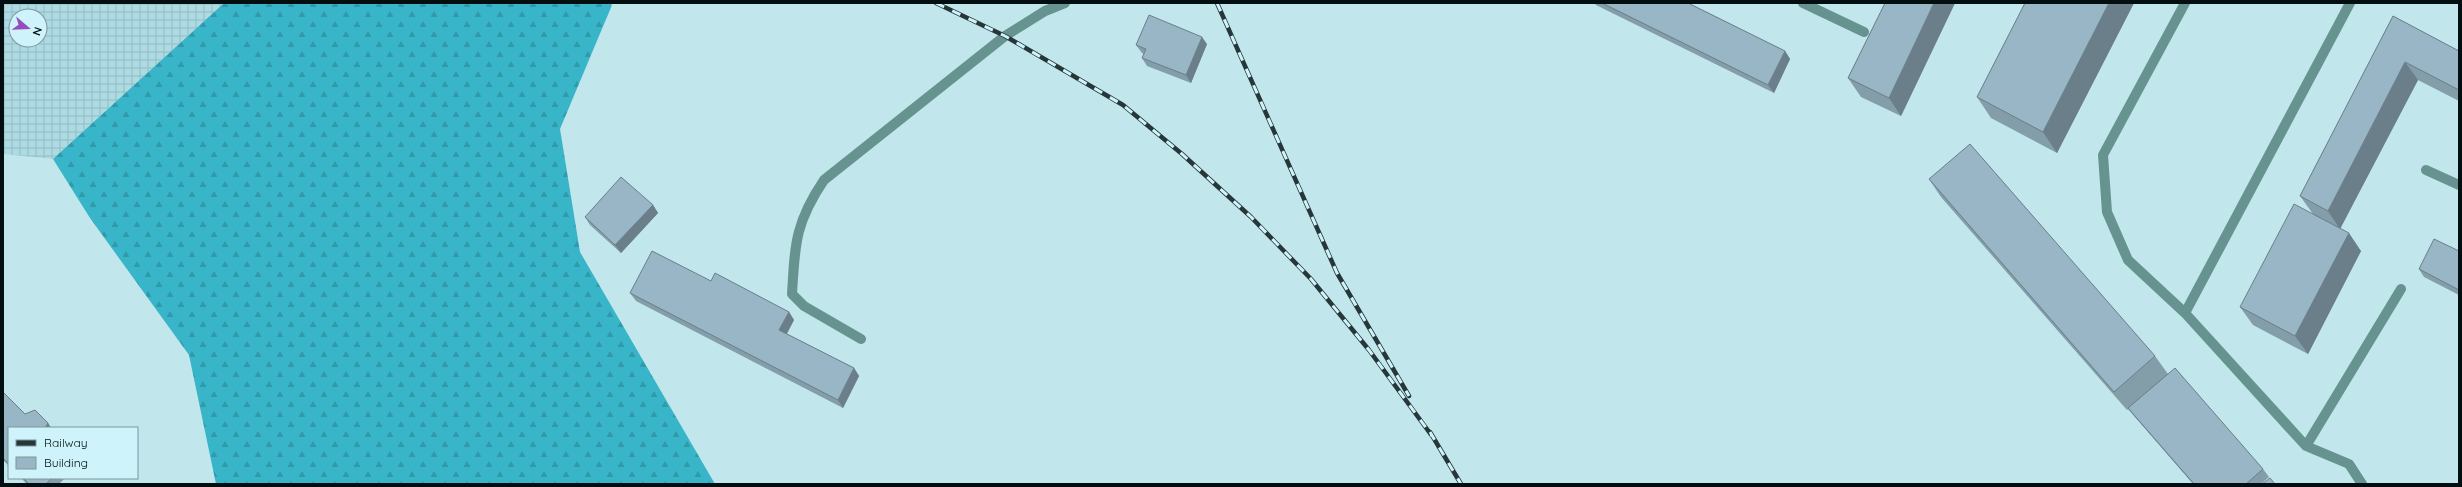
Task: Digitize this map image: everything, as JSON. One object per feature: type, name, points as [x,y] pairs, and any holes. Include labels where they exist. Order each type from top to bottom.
[{"type":"lane","points":[[861,339],[804,306],[792,294],[796,241],[807,205],[824,180],[1005,36],[1045,11],[1065,3]]},
{"type":"lane","points":[[1803,3],[1864,32]]},
{"type":"lane","points":[[2185,3],[2103,155],[2107,212],[2128,260],[2185,313],[2306,446],[2349,464],[2362,484]]},
{"type":"lane","points":[[2185,313],[2350,3]]},
{"type":"lane","points":[[2426,170],[2459,185]]},
{"type":"lane","points":[[2306,446],[2401,289]]},
{"type":"shaded area","points":[[3,3],[224,3],[53,159],[3,154]]},
{"type":"green space","points":[[224,3],[610,3],[612,5],[560,129],[580,252],[715,484],[216,484],[189,355],[90,218],[53,159]]},
{"type":"building","points":[[1602,3],[1688,3],[1785,51],[1768,85]]},
{"type":"building","points":[[1885,3],[1934,3],[1889,98],[1848,78]]},
{"type":"building","points":[[2025,3],[2109,3],[2043,132],[1977,97]]},
{"type":"building","points":[[1149,15],[1202,37],[1186,75],[1142,58],[1146,49],[1136,45]]},
{"type":"building","points":[[2393,16],[2459,51],[2459,90],[2405,62],[2328,211],[2300,196]]},
{"type":"building","points":[[1970,144],[2155,356],[2114,392],[1929,179]]},
{"type":"building","points":[[621,177],[653,205],[615,245],[585,217]]},
{"type":"building","points":[[2294,204],[2349,233],[2295,336],[2240,307]]},
{"type":"building","points":[[2434,239],[2459,251],[2459,290],[2419,269]]},
{"type":"building","points":[[652,251],[711,281],[715,273],[789,312],[779,330],[854,368],[838,400],[630,293]]},
{"type":"building","points":[[2175,368],[2263,469],[2246,484],[2194,484],[2128,408]]},
{"type":"building","points":[[3,392],[25,414],[35,410],[48,423],[46,427],[8,427],[8,463],[3,458]]},
{"type":"building","points":[[2270,478],[2275,484],[2262,484]]},
{"type":"building","points":[[24,479],[51,479],[46,484],[29,484]]},
{"type":"railway","points":[[936,3],[1005,36],[1123,105],[1182,154],[1251,217],[1311,279],[1369,350],[1432,436]]},
{"type":"railway","points":[[1217,3],[1337,273],[1409,396]]},
{"type":"railway","points":[[1430,432],[1461,484]]}]
